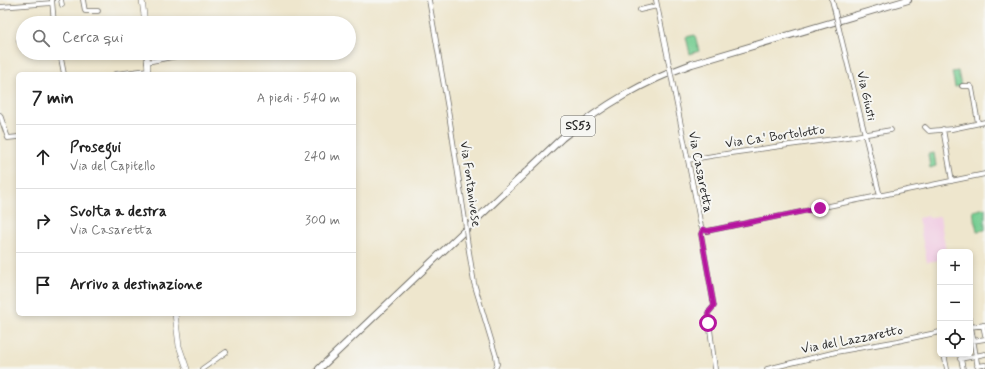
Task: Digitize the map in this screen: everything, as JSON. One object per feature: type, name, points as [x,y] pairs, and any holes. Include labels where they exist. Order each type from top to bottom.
[{"type":"highway","name":"SS53","points":[[319,369],[544,154],[579,125],[615,99],[658,77],[692,64],[908,0]]},
{"type":"main road","points":[[142,0],[144,16]]},
{"type":"main road","points":[[147,62],[148,72]]},
{"type":"main road","points":[[175,316],[179,346],[187,369]]},
{"type":"street","points":[[61,0],[62,5]]},
{"type":"street","points":[[83,0],[85,11],[98,11]]},
{"type":"street","name":"Via Fontanivese","points":[[429,0],[449,115],[474,283],[496,356],[497,364],[495,369]]},
{"type":"street","name":"Via Casaretta","points":[[656,0],[694,193],[703,229],[707,231],[985,174]]},
{"type":"street","name":"Via Giusti","points":[[832,0],[880,196]]},
{"type":"street","points":[[0,7],[52,2],[53,16]]},
{"type":"street","points":[[640,10],[657,6]]},
{"type":"street","points":[[61,60],[64,72]]},
{"type":"street","points":[[147,62],[157,60]]},
{"type":"street","points":[[962,86],[970,86],[972,88],[978,123]]},
{"type":"street","points":[[0,115],[8,138],[16,137]]},
{"type":"street","points":[[925,127],[929,131],[952,129],[985,122]]},
{"type":"street","points":[[943,129],[952,180]]},
{"type":"street","name":"Via Ca' Bortolotto","points":[[688,160],[891,130]]},
{"type":"street","points":[[703,229],[701,234],[714,306],[708,313],[715,369]]},
{"type":"street","points":[[973,327],[984,325],[985,335]]},
{"type":"street","name":"Via del Lazzaretto","points":[[767,369],[836,352],[937,334]]},
{"type":"street","points":[[985,339],[973,341],[977,368],[985,365]]},
{"type":"street","points":[[202,369],[226,352]]},
{"type":"street","points":[[976,356],[985,354]]},
{"type":"street","points":[[945,357],[947,369]]},
{"type":"street","points":[[960,357],[963,369]]},
{"type":"shaded area","points":[[940,216],[946,249],[937,249],[937,260],[927,262],[918,218]]},
{"type":"green space","points":[[695,35],[699,51],[690,54],[686,37]]},
{"type":"green space","points":[[958,71],[961,86],[955,87],[952,72]]},
{"type":"green space","points":[[934,153],[936,166],[930,168],[928,154]]},
{"type":"green space","points":[[985,208],[985,230],[977,231],[973,211]]},
{"type":"route","points":[[708,323],[708,313],[714,306],[701,234],[703,229],[707,231],[820,208]]}]
